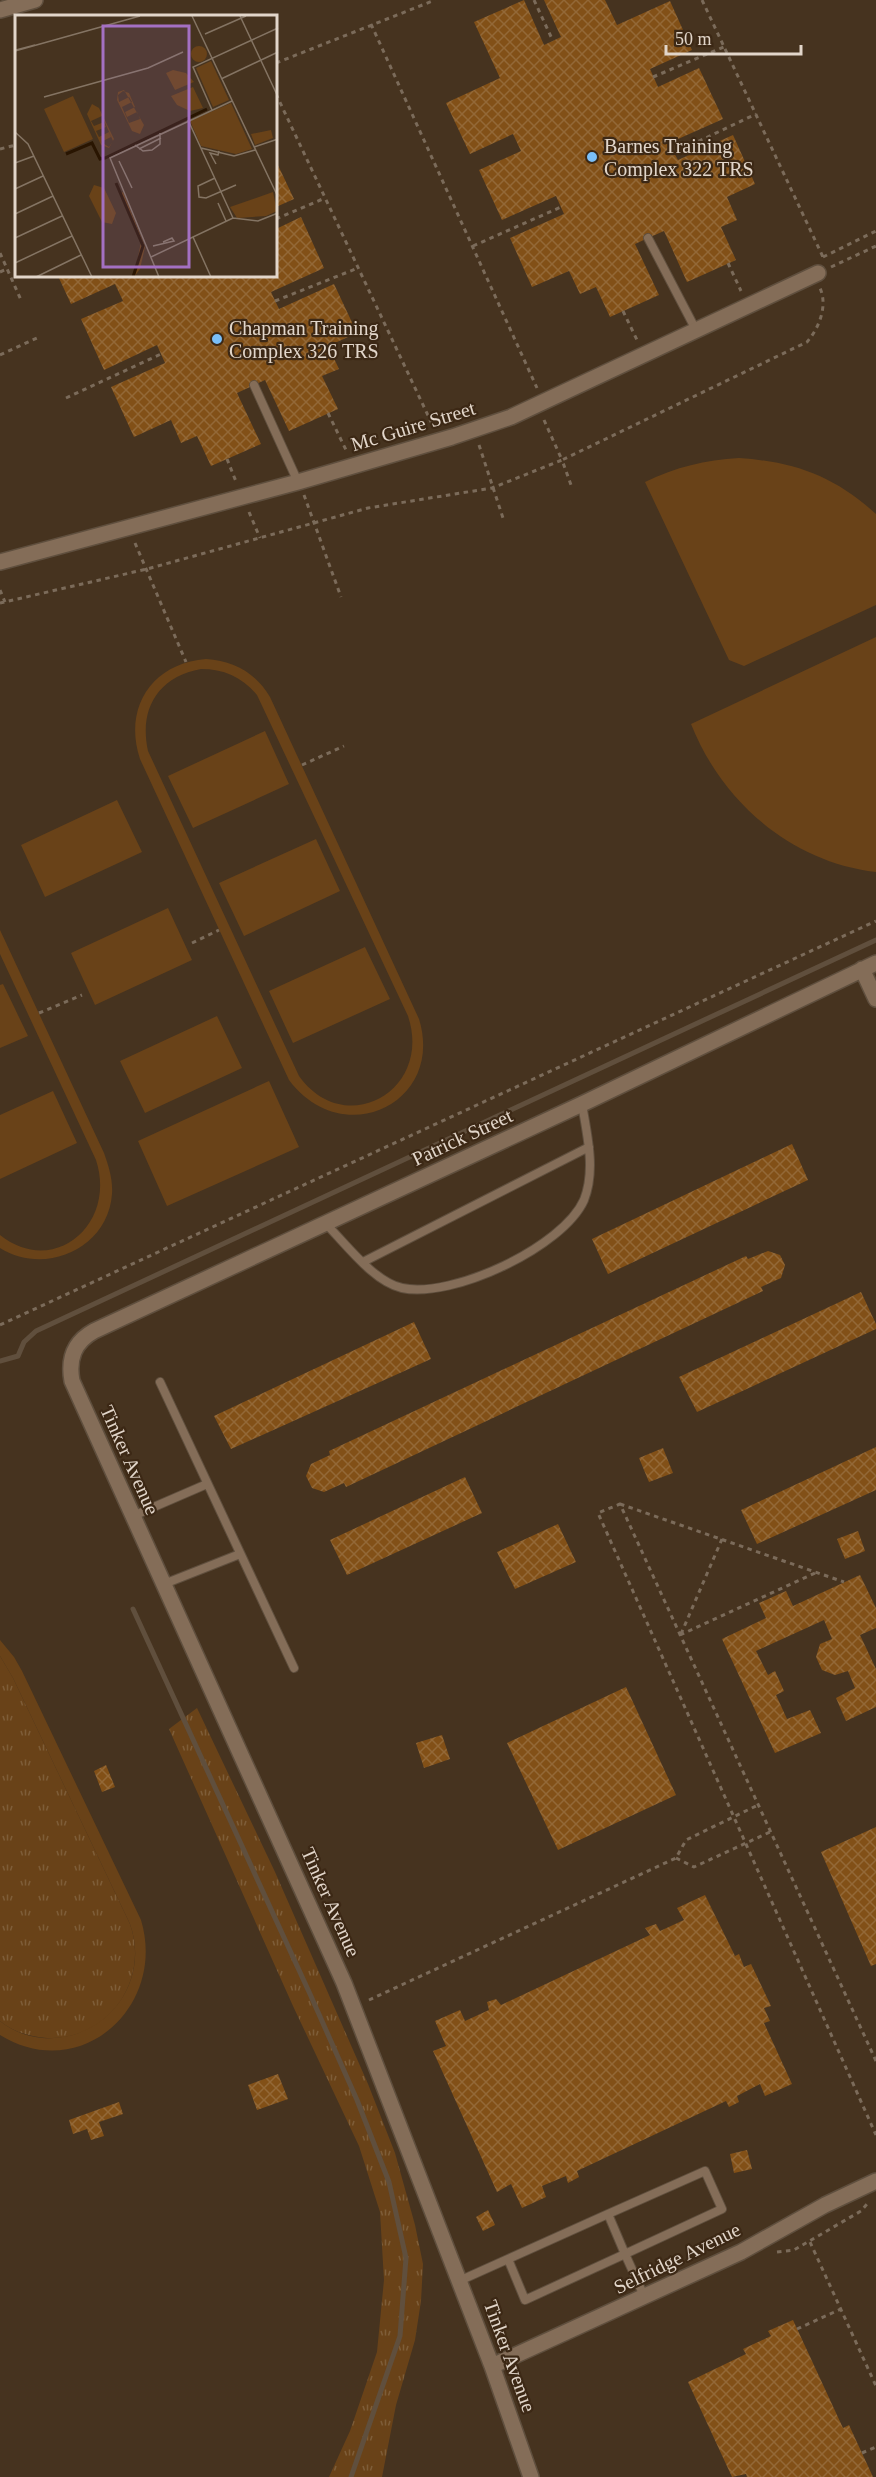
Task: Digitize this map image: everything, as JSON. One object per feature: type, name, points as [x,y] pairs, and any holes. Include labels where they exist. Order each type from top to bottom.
[{"type":"street","points":[[0,10],[35,0]]},
{"type":"street","name":"Mc Guire Street","points":[[0,562],[298,482],[511,417],[816,274]]},
{"type":"street","points":[[869,966],[876,999]]},
{"type":"street","name":"Patrick Street","points":[[71,1356],[77,1344],[94,1330],[582,1104],[869,966]]},
{"type":"street","name":"Tinker Avenue","points":[[71,1356],[72,1381],[353,2007],[492,2366],[531,2477]]},
{"type":"street","name":"Selfridge Avenue","points":[[492,2366],[645,2298],[741,2252],[825,2205],[876,2181]]},
{"type":"lane","points":[[648,238],[696,330]]},
{"type":"lane","points":[[254,385],[298,482]]},
{"type":"lane","points":[[326,1224],[378,1277],[401,1288],[429,1290],[493,1271],[530,1253],[560,1230],[576,1214],[585,1198],[589,1147],[582,1104]]},
{"type":"lane","points":[[363,1262],[589,1147]]},
{"type":"lane","points":[[160,1382],[294,1668]]},
{"type":"lane","points":[[133,1516],[207,1484]]},
{"type":"lane","points":[[164,1584],[240,1554]]},
{"type":"lane","points":[[459,2281],[608,2214],[705,2171],[722,2209],[525,2300],[508,2259]]},
{"type":"lane","points":[[608,2214],[645,2298]]},
{"type":"path","points":[[278,62],[435,0]]},
{"type":"path","points":[[534,0],[552,41]]},
{"type":"path","points":[[702,0],[823,257]]},
{"type":"path","points":[[371,24],[538,389],[530,392],[562,460],[571,485]]},
{"type":"path","points":[[653,77],[724,47]]},
{"type":"path","points":[[278,98],[432,426],[443,423]]},
{"type":"path","points":[[674,153],[756,114]]},
{"type":"path","points":[[0,149],[15,145]]},
{"type":"path","points":[[278,218],[325,198]]},
{"type":"path","points":[[473,246],[561,207]]},
{"type":"path","points":[[0,590],[2,602],[147,569],[368,508],[492,488],[562,460],[807,342],[815,333],[823,306],[822,292],[816,274],[809,264],[876,231]]},
{"type":"path","points":[[816,274],[876,246]]},
{"type":"path","points":[[0,254],[21,300]]},
{"type":"path","points":[[728,264],[743,294]]},
{"type":"path","points":[[0,272],[7,268]]},
{"type":"path","points":[[275,301],[358,268]]},
{"type":"path","points":[[623,311],[638,342],[628,346]]},
{"type":"path","points":[[0,356],[39,337]]},
{"type":"path","points":[[66,398],[161,354]]},
{"type":"path","points":[[328,413],[347,453],[358,449]]},
{"type":"path","points":[[474,429],[503,518]]},
{"type":"path","points":[[298,482],[341,597]]},
{"type":"path","points":[[128,528],[186,662]]},
{"type":"path","points":[[302,765],[344,746]]},
{"type":"path","points":[[0,1325],[876,921]]},
{"type":"path","points":[[192,943],[219,930]]},
{"type":"path","points":[[39,1013],[82,994]]},
{"type":"path","points":[[620,1504],[876,2061]]},
{"type":"path","points":[[844,1582],[620,1504],[598,1513],[876,2135]]},
{"type":"path","points":[[680,1635],[722,1539]]},
{"type":"path","points":[[680,1635],[816,1572]]},
{"type":"path","points":[[353,2007],[676,1858],[686,1840],[758,1805]]},
{"type":"path","points":[[676,1858],[694,1867],[770,1831]]},
{"type":"path","points":[[772,2253],[794,2250],[810,2242],[861,2211],[869,2203]]},
{"type":"path","points":[[810,2242],[876,2386]]},
{"type":"path","points":[[797,2330],[841,2309]]},
{"type":"path","points":[[862,2453],[876,2447]]},
{"type":"green space","points":[[739,458],[778,463],[813,473],[845,490],[876,514],[876,605],[744,666],[729,660],[645,482],[691,465]]},
{"type":"green space","points":[[876,637],[876,872],[845,866],[816,856],[763,824],[721,779],[704,752],[691,724]]},
{"type":"green space","points":[[206,659],[226,662],[251,675],[270,697],[419,1019],[423,1049],[417,1074],[404,1094],[384,1108],[361,1114],[336,1113],[311,1101],[289,1080],[140,759],[136,740],[136,722],[139,706],[146,691],[171,669],[187,662]],"holes":[[[209,669],[232,675],[245,683],[257,695],[408,1016],[412,1043],[408,1066],[397,1085],[380,1098],[360,1105],[339,1104],[318,1095],[299,1076],[148,751],[146,722],[155,698],[173,679],[186,673]]]},
{"type":"green space","points":[[265,731],[289,784],[193,828],[168,776]]},
{"type":"green space","points":[[117,800],[142,852],[45,897],[21,845]]},
{"type":"green space","points":[[316,839],[340,891],[244,936],[219,883]]},
{"type":"green space","points":[[168,908],[192,960],[95,1005],[71,953]]},
{"type":"green space","points":[[0,930],[104,1153],[111,1179],[112,1194],[108,1213],[99,1230],[87,1243],[54,1258],[36,1259],[18,1256],[0,1248],[0,1235],[20,1247],[41,1250],[60,1247],[76,1238],[89,1223],[97,1205],[100,1183],[96,1160],[0,954]]},
{"type":"green space","points":[[365,947],[390,999],[293,1043],[269,991]]},
{"type":"green space","points":[[3,984],[28,1036],[0,1048],[0,985]]},
{"type":"green space","points":[[217,1016],[242,1068],[145,1113],[120,1061]]},
{"type":"green space","points":[[269,1081],[299,1147],[167,1206],[138,1141]]},
{"type":"green space","points":[[53,1091],[77,1143],[0,1179],[0,1115]]},
{"type":"green space","points":[[0,1640],[22,1671],[141,1920],[146,1952],[141,1981],[129,2007],[111,2028],[87,2043],[60,2050],[30,2048],[0,2035],[0,2021],[20,2033],[43,2038],[65,2037],[86,2030],[118,2005],[128,1987],[134,1967],[135,1946],[130,1924],[13,1678],[0,1656]]},
{"type":"green space","points":[[0,1656],[13,1678],[130,1924],[135,1945],[134,1966],[129,1985],[119,2003],[105,2018],[89,2029],[69,2036],[47,2038],[35,2036],[16,2031],[0,2021]]},
{"type":"green space","points":[[197,1708],[275,1872],[368,2084],[395,2153],[415,2225],[423,2264],[421,2301],[415,2340],[396,2405],[382,2477],[329,2477],[350,2431],[377,2352],[384,2280],[380,2212],[359,2146],[293,2006],[169,1729]]},
{"type":"building","name":"Barnes Training Complex 322 TRS","points":[[524,0],[544,45],[561,37],[544,0],[605,0],[617,25],[670,1],[692,50],[650,69],[658,87],[699,68],[723,119],[669,143],[678,160],[733,135],[755,184],[727,197],[737,220],[721,227],[736,260],[687,282],[664,231],[648,238],[635,244],[659,295],[610,317],[596,287],[580,294],[569,271],[532,287],[510,238],[564,214],[556,196],[502,220],[479,170],[521,151],[513,134],[470,154],[446,103],[500,78],[474,22]]},
{"type":"building","points":[[278,165],[294,199],[278,206]]},
{"type":"building","name":"Chapman Training Complex 326 TRS","points":[[301,217],[324,268],[271,292],[279,309],[334,284],[357,333],[328,346],[339,369],[322,376],[338,409],[289,431],[265,380],[237,393],[261,444],[211,466],[197,436],[181,443],[171,420],[134,437],[111,387],[165,363],[157,345],[104,370],[81,319],[123,301],[115,284],[71,304],[59,278],[278,278],[278,228]]},
{"type":"building","points":[[792,1144],[808,1180],[608,1274],[592,1239]]},
{"type":"building","points":[[768,1251],[780,1255],[785,1265],[781,1278],[761,1287],[763,1291],[346,1487],[344,1483],[324,1492],[312,1488],[306,1476],[311,1464],[330,1455],[329,1451],[746,1256],[748,1259]]},
{"type":"building","points":[[861,1292],[876,1324],[876,1329],[697,1412],[679,1377]]},
{"type":"building","points":[[414,1322],[431,1359],[231,1449],[214,1416]]},
{"type":"building","points":[[876,1447],[876,1490],[757,1544],[741,1510]]},
{"type":"building","points":[[663,1448],[673,1473],[649,1482],[639,1458]]},
{"type":"building","points":[[465,1477],[482,1513],[347,1575],[330,1540]]},
{"type":"building","points":[[558,1524],[576,1562],[515,1589],[497,1552]]},
{"type":"building","points":[[858,1531],[865,1551],[845,1559],[837,1539]]},
{"type":"building","points":[[860,1575],[876,1608],[876,1628],[860,1635],[876,1669],[876,1707],[846,1721],[836,1698],[855,1688],[848,1671],[835,1675],[822,1670],[816,1657],[820,1644],[832,1639],[824,1620],[756,1651],[768,1675],[775,1671],[784,1691],[776,1695],[787,1719],[810,1710],[821,1733],[775,1753],[722,1639],[766,1618],[759,1603],[786,1591],[793,1606]]},
{"type":"building","points":[[626,1687],[676,1795],[558,1850],[507,1743]]},
{"type":"building","points":[[442,1735],[450,1759],[424,1768],[416,1743]]},
{"type":"building","points":[[106,1765],[115,1787],[102,1792],[94,1771]]},
{"type":"building","points":[[876,1827],[876,1964],[871,1966],[821,1852]]},
{"type":"building","points":[[705,1895],[735,1956],[739,1954],[744,1967],[751,1964],[771,2006],[764,2008],[770,2021],[764,2023],[792,2084],[765,2096],[760,2084],[737,2096],[739,2102],[729,2107],[726,2101],[577,2171],[579,2177],[568,2183],[566,2176],[542,2186],[546,2197],[522,2208],[511,2184],[497,2192],[433,2051],[446,2046],[435,2021],[460,2010],[465,2021],[489,2010],[487,2002],[496,1999],[501,2005],[650,1935],[645,1928],[656,1924],[660,1931],[684,1920],[677,1908]]},
{"type":"building","points":[[278,2074],[288,2099],[257,2110],[248,2085]]},
{"type":"building","points":[[119,2102],[123,2114],[99,2122],[104,2136],[91,2140],[87,2129],[73,2134],[69,2120]]},
{"type":"building","points":[[747,2150],[752,2169],[734,2173],[730,2154]]},
{"type":"building","points":[[488,2210],[495,2225],[483,2231],[476,2217]]},
{"type":"building","points":[[793,2320],[843,2428],[849,2425],[873,2477],[747,2477],[746,2474],[732,2477],[688,2382],[746,2354],[743,2349],[771,2336],[768,2331]]},
{"type":"waterway","points":[[0,1361],[18,1356],[24,1342],[36,1331],[876,940]]},
{"type":"waterway","points":[[133,1609],[310,1994],[357,2100],[389,2182],[406,2258],[400,2336],[351,2477]]},
{"type":"place","name":"Barnes Training Complex 322 TRS","points":[[592,157]]},
{"type":"place","name":"Chapman Training Complex 326 TRS","points":[[217,339]]}]
